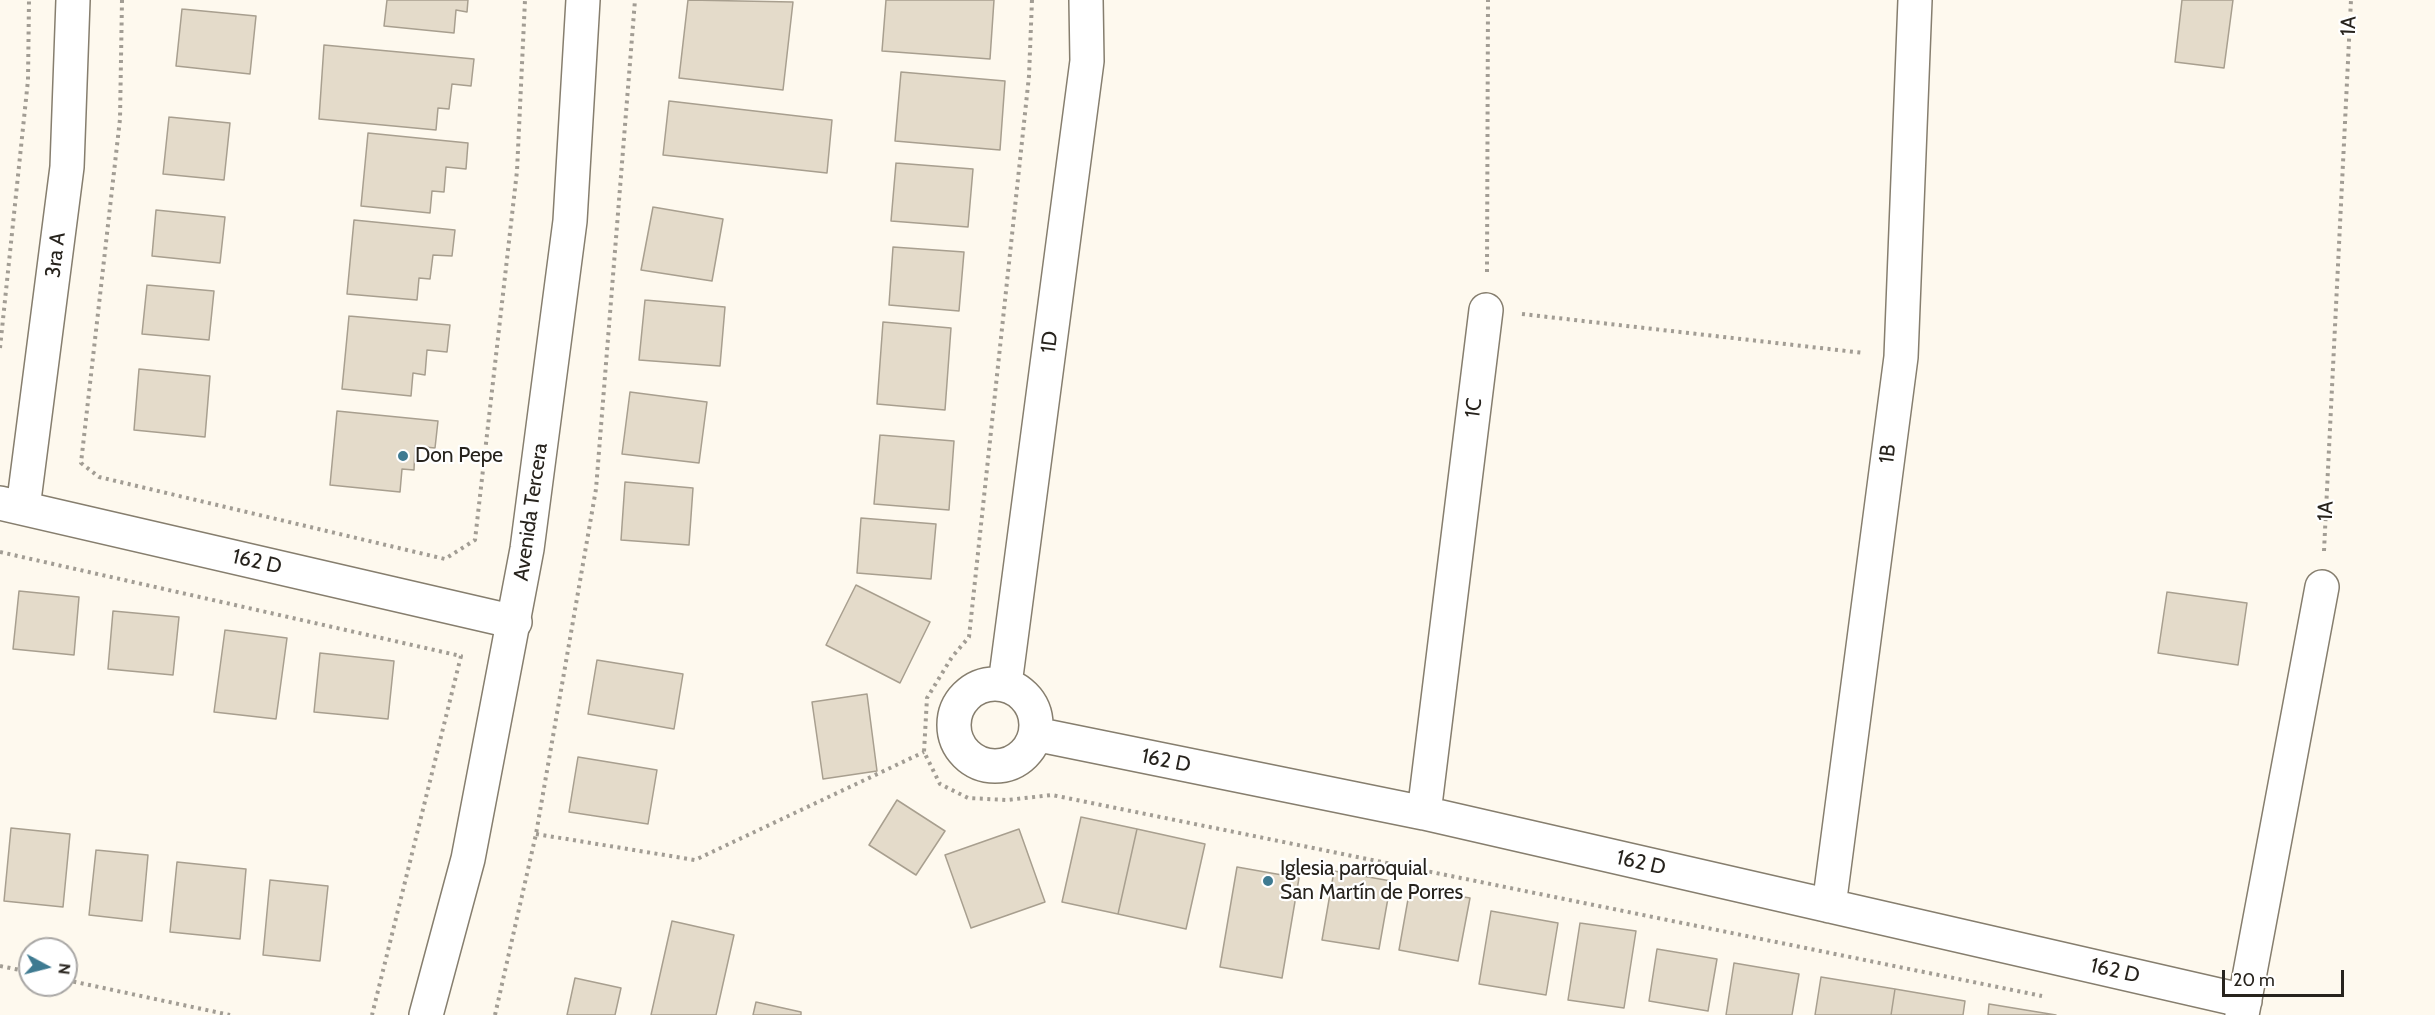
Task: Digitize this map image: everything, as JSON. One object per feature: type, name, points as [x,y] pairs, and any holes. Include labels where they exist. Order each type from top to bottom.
[{"type":"street","name":"3ra A","points":[[12,505],[67,166],[73,0]]},
{"type":"street","name":"Avenida Tercera","points":[[426,1015],[468,859],[515,622],[527,549],[570,221],[583,0]]},
{"type":"street","name":"1D","points":[[1005,684],[1087,61],[1086,0]]},
{"type":"street","name":"1B","points":[[1829,906],[1901,357],[1915,0]]},
{"type":"street","name":"1C","points":[[1424,813],[1486,309]]},
{"type":"street","name":"162 D","points":[[12,505],[515,622]]},
{"type":"street","points":[[2243,1008],[2322,587]]},
{"type":"street","points":[[988,683],[1005,684],[1019,691],[1030,703],[1035,718],[1035,734],[1022,755],[1002,766],[986,765],[971,759],[960,748],[954,732],[954,716],[961,701],[973,689],[988,683]]},
{"type":"street","name":"162 D","points":[[1035,734],[1424,813],[1829,906],[2243,1008]]},
{"type":"path","points":[[0,348],[28,80],[29,0]]},
{"type":"path","points":[[123,0],[120,118],[81,463],[99,477],[446,559],[475,540],[518,171],[525,0]]},
{"type":"path","points":[[495,1015],[536,834],[596,489],[635,0]]},
{"type":"path","points":[[1032,0],[1029,76],[969,637],[952,657],[927,698],[924,752],[940,784],[968,798],[1007,800],[1052,795],[2053,998]]},
{"type":"path","points":[[1488,0],[1486,309],[1901,357]]},
{"type":"path","name":"1A","points":[[2322,587],[2351,0]]},
{"type":"path","points":[[0,552],[461,656],[372,1015]]},
{"type":"path","points":[[536,834],[695,860],[924,752]]},
{"type":"path","points":[[0,966],[18,970]]},
{"type":"path","points":[[78,983],[230,1015]]},
{"type":"building","points":[[387,0],[468,0],[467,12],[456,10],[454,33],[384,26]]},
{"type":"building","points":[[688,0],[793,2],[783,90],[679,78]]},
{"type":"building","points":[[886,0],[994,0],[990,59],[882,51]]},
{"type":"building","points":[[2182,0],[2233,0],[2224,68],[2175,62]]},
{"type":"building","points":[[182,9],[256,16],[250,74],[176,66]]},
{"type":"building","points":[[324,45],[474,59],[471,86],[452,84],[449,109],[438,108],[436,130],[319,119]]},
{"type":"building","points":[[901,72],[1005,81],[1000,150],[895,141]]},
{"type":"building","points":[[669,101],[832,120],[827,173],[663,155]]},
{"type":"building","points":[[169,117],[230,123],[224,180],[163,174]]},
{"type":"building","points":[[368,133],[468,143],[466,169],[446,167],[444,192],[432,191],[430,213],[361,206]]},
{"type":"building","points":[[896,163],[973,169],[968,227],[891,221]]},
{"type":"building","points":[[653,207],[723,219],[712,281],[641,270]]},
{"type":"building","points":[[156,210],[225,217],[220,263],[152,256]]},
{"type":"building","points":[[354,220],[455,230],[452,256],[433,255],[430,279],[419,278],[417,300],[347,294]]},
{"type":"building","points":[[893,247],[964,252],[959,311],[889,305]]},
{"type":"building","points":[[147,285],[214,291],[209,340],[142,334]]},
{"type":"building","points":[[645,300],[725,307],[720,366],[639,360]]},
{"type":"building","points":[[349,316],[450,325],[447,352],[427,350],[425,375],[413,373],[411,396],[342,389]]},
{"type":"building","points":[[883,322],[951,328],[945,410],[877,404]]},
{"type":"building","points":[[139,369],[210,376],[205,437],[134,430]]},
{"type":"building","points":[[630,392],[707,402],[699,463],[622,454]]},
{"type":"building","points":[[337,411],[438,421],[435,448],[415,446],[414,470],[402,469],[400,492],[330,485]]},
{"type":"building","points":[[880,435],[954,441],[949,510],[874,504]]},
{"type":"building","points":[[625,482],[693,488],[689,545],[621,540]]},
{"type":"building","points":[[861,518],[936,524],[931,579],[857,573]]},
{"type":"building","points":[[856,585],[930,622],[900,683],[826,645]]},
{"type":"building","points":[[19,591],[79,597],[74,655],[13,649]]},
{"type":"building","points":[[2167,592],[2247,603],[2238,665],[2158,653]]},
{"type":"building","points":[[113,611],[179,617],[173,675],[108,669]]},
{"type":"building","points":[[225,630],[287,638],[276,719],[214,712]]},
{"type":"building","points":[[320,653],[394,661],[388,719],[314,712]]},
{"type":"building","points":[[597,660],[683,674],[674,729],[588,714]]},
{"type":"building","points":[[867,694],[877,771],[823,779],[812,702]]},
{"type":"building","points":[[578,757],[657,770],[648,824],[569,812]]},
{"type":"building","points":[[897,800],[945,831],[916,875],[869,845]]},
{"type":"building","points":[[1081,817],[1137,829],[1118,914],[1062,902]]},
{"type":"building","points":[[11,828],[70,834],[63,907],[4,901]]},
{"type":"building","points":[[1019,829],[1045,902],[971,928],[945,855]]},
{"type":"building","points":[[1137,829],[1205,844],[1186,929],[1118,914]]},
{"type":"building","points":[[96,850],[148,855],[142,921],[89,915]]},
{"type":"building","points":[[177,862],[246,869],[240,939],[170,932]]},
{"type":"building","points":[[1237,867],[1299,878],[1282,978],[1220,967]]},
{"type":"building","points":[[1334,871],[1391,881],[1379,949],[1322,940]]},
{"type":"building","points":[[270,880],[328,886],[320,961],[263,955]]},
{"type":"building","points":[[1410,888],[1470,898],[1458,961],[1399,950]]},
{"type":"building","points":[[1491,911],[1558,923],[1546,995],[1479,984]]},
{"type":"building","points":[[672,921],[734,935],[716,1015],[651,1015]]},
{"type":"building","points":[[1580,923],[1636,931],[1624,1008],[1568,1000]]},
{"type":"building","points":[[1657,949],[1717,959],[1708,1011],[1649,1001]]},
{"type":"building","points":[[1734,963],[1799,974],[1792,1015],[1726,1015]]},
{"type":"building","points":[[1821,977],[1895,989],[1891,1015],[1815,1015]]},
{"type":"building","points":[[575,978],[621,988],[615,1015],[567,1015]]},
{"type":"building","points":[[1895,989],[1965,1001],[1963,1015],[1891,1015]]},
{"type":"building","points":[[756,1002],[801,1012],[801,1015],[753,1015]]},
{"type":"building","points":[[1989,1004],[2056,1015],[1988,1015]]},
{"type":"place","name":"Don Pepe","points":[[403,456]]},
{"type":"place","name":"Iglesia parroquial San Martín de Porres","points":[[1268,881]]}]
